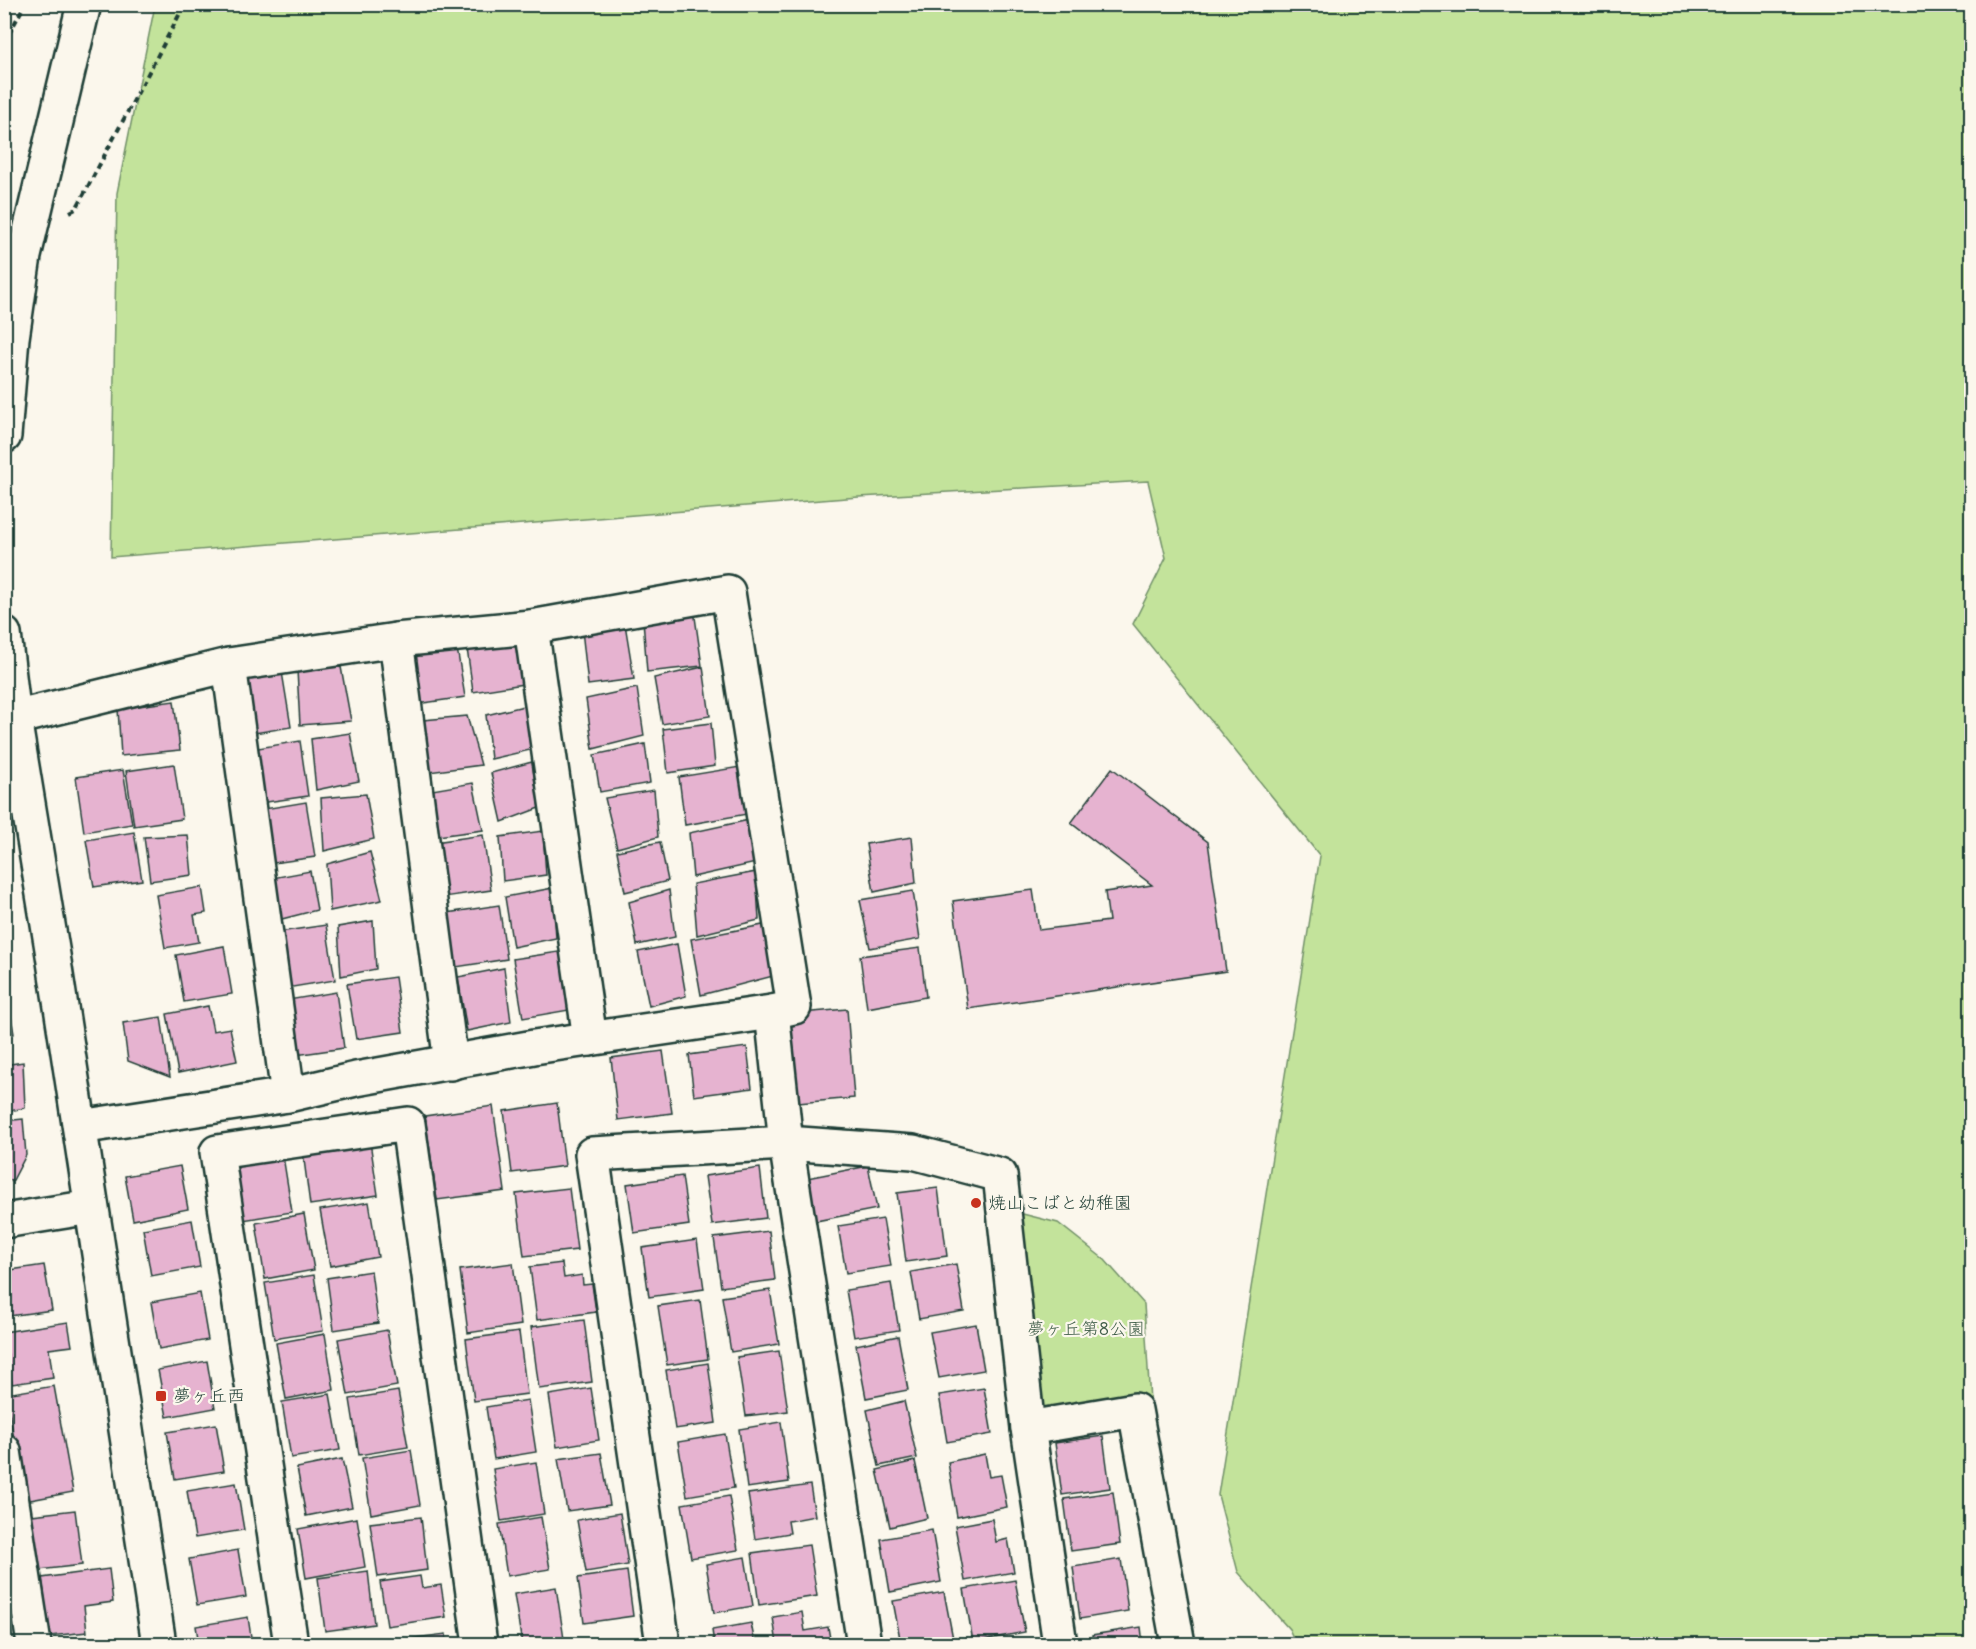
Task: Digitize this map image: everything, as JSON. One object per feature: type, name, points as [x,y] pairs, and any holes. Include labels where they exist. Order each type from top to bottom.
[{"type":"street","points":[[4,436],[12,338],[24,256],[84,4]]},
{"type":"street","points":[[14,718],[229,665],[396,640],[531,627],[728,592],[794,1007],[356,1079],[288,1095],[80,1127]]},
{"type":"street","points":[[531,627],[590,1039]]},
{"type":"street","points":[[4,634],[14,718],[80,1127],[159,1644]]},
{"type":"street","points":[[396,640],[450,1063]]},
{"type":"street","points":[[229,665],[288,1095]]},
{"type":"street","points":[[772,1012],[786,1143],[864,1644]]},
{"type":"street","points":[[291,1644],[217,1152],[408,1124],[480,1644]]},
{"type":"street","points":[[663,1644],[592,1154],[786,1143],[913,1152],[1000,1175],[1028,1428],[1060,1644]]},
{"type":"street","points":[[4,1221],[91,1207]]},
{"type":"street","points":[[1028,1428],[1135,1410],[1178,1644]]},
{"type":"street","points":[[4,1451],[34,1644]]},
{"type":"path","points":[[4,43],[25,4]]},
{"type":"path","points":[[67,213],[76,209],[185,4]]},
{"type":"green space","points":[[155,5],[1971,5],[1971,1644],[1296,1644],[1289,1629],[1238,1572],[1218,1495],[1320,856],[1133,624],[1166,558],[1148,481],[859,497],[111,557],[117,193]]},
{"type":"green space","name":"夢ヶ丘第8公園","points":[[1011,1211],[1058,1223],[1105,1260],[1144,1304],[1150,1401],[1037,1414]]},
{"type":"building","points":[[694,610],[702,666],[647,672],[643,620]]},
{"type":"building","points":[[625,624],[634,679],[588,685],[582,630]]},
{"type":"building","points":[[519,637],[523,684],[473,692],[466,641]]},
{"type":"building","points":[[456,642],[465,697],[417,704],[409,650]]},
{"type":"building","points":[[341,667],[351,721],[300,725],[297,670]]},
{"type":"building","points":[[703,667],[710,716],[662,724],[654,678]]},
{"type":"building","points":[[282,672],[291,727],[242,735],[234,680]]},
{"type":"building","points":[[637,688],[644,736],[593,749],[586,699]]},
{"type":"building","points":[[174,701],[180,750],[121,756],[118,709]]},
{"type":"building","points":[[528,705],[530,750],[491,759],[486,715]]},
{"type":"building","points":[[467,716],[481,765],[429,772],[423,720]]},
{"type":"building","points":[[711,723],[715,766],[668,773],[663,729]]},
{"type":"building","points":[[350,733],[359,781],[316,790],[311,739]]},
{"type":"building","points":[[300,741],[308,796],[260,803],[252,749]]},
{"type":"building","points":[[645,744],[650,783],[600,792],[594,755]]},
{"type":"building","points":[[532,762],[539,808],[502,822],[491,773]]},
{"type":"building","points":[[174,764],[182,819],[134,826],[126,771]]},
{"type":"building","points":[[740,767],[747,814],[685,825],[679,777]]},
{"type":"building","points":[[1112,768],[1208,842],[1226,971],[968,1009],[953,901],[1033,890],[1039,930],[1109,921],[1105,892],[1152,885],[1071,823]]},
{"type":"building","points":[[123,770],[132,824],[84,832],[76,777]]},
{"type":"building","points":[[473,783],[483,830],[438,836],[432,790]]},
{"type":"building","points":[[654,790],[658,837],[617,848],[605,798]]},
{"type":"building","points":[[366,794],[374,839],[324,851],[321,798]]},
{"type":"building","points":[[306,802],[315,857],[267,864],[258,810]]},
{"type":"building","points":[[749,820],[756,863],[693,877],[689,833]]},
{"type":"building","points":[[543,831],[546,875],[503,881],[500,837]]},
{"type":"building","points":[[134,832],[142,880],[94,887],[86,840]]},
{"type":"building","points":[[188,835],[192,875],[150,881],[144,837]]},
{"type":"building","points":[[483,835],[491,890],[444,897],[435,842]]},
{"type":"building","points":[[912,837],[916,883],[874,892],[866,844]]},
{"type":"building","points":[[660,842],[668,881],[625,892],[617,851]]},
{"type":"building","points":[[370,852],[382,900],[330,911],[327,864]]},
{"type":"building","points":[[310,871],[317,910],[278,920],[272,878]]},
{"type":"building","points":[[756,872],[759,920],[697,935],[693,884]]},
{"type":"building","points":[[202,887],[206,913],[194,915],[199,942],[165,948],[156,895]]},
{"type":"building","points":[[553,888],[556,938],[513,947],[505,897]]},
{"type":"building","points":[[669,890],[675,937],[637,945],[629,902]]},
{"type":"building","points":[[913,891],[920,939],[870,948],[860,900]]},
{"type":"building","points":[[499,905],[507,959],[456,967],[447,913]]},
{"type":"building","points":[[373,921],[376,969],[341,976],[338,927]]},
{"type":"building","points":[[326,925],[335,980],[287,988],[279,932]]},
{"type":"building","points":[[763,925],[773,976],[701,995],[691,939]]},
{"type":"building","points":[[677,944],[686,996],[649,1006],[638,952]]},
{"type":"building","points":[[224,946],[232,994],[184,1002],[176,955]]},
{"type":"building","points":[[920,948],[926,997],[867,1008],[860,956]]},
{"type":"building","points":[[565,951],[575,1009],[523,1018],[513,959]]},
{"type":"building","points":[[504,968],[511,1022],[467,1031],[458,977]]},
{"type":"building","points":[[395,977],[403,1032],[356,1039],[347,984]]},
{"type":"building","points":[[4,992],[7,992],[14,1034],[4,1036]]},
{"type":"building","points":[[336,992],[344,1048],[296,1055],[288,1000]]},
{"type":"building","points":[[208,1006],[213,1031],[230,1028],[237,1061],[178,1073],[167,1014]]},
{"type":"building","points":[[847,1009],[854,1098],[798,1103],[790,1014]]},
{"type":"building","points":[[161,1017],[170,1077],[128,1061],[123,1023]]},
{"type":"building","points":[[747,1047],[752,1088],[694,1096],[689,1055]]},
{"type":"building","points":[[663,1051],[672,1113],[618,1120],[611,1058]]},
{"type":"building","points":[[23,1062],[25,1108],[4,1112],[4,1065]]},
{"type":"building","points":[[557,1103],[565,1166],[512,1173],[504,1111]]},
{"type":"building","points":[[493,1106],[505,1191],[437,1200],[425,1116]]},
{"type":"building","points":[[23,1119],[26,1155],[13,1180],[4,1181],[4,1121]]},
{"type":"building","points":[[370,1142],[378,1195],[310,1205],[303,1152]]},
{"type":"building","points":[[283,1156],[292,1212],[243,1220],[234,1164]]},
{"type":"building","points":[[180,1166],[188,1209],[133,1220],[125,1176]]},
{"type":"building","points":[[868,1166],[877,1209],[816,1221],[807,1178]]},
{"type":"building","points":[[760,1168],[766,1218],[712,1225],[705,1176]]},
{"type":"building","points":[[682,1176],[689,1225],[634,1233],[627,1184]]},
{"type":"building","points":[[569,1188],[577,1250],[524,1256],[516,1194]]},
{"type":"building","points":[[938,1188],[947,1256],[906,1262],[897,1193]]},
{"type":"building","points":[[369,1202],[378,1257],[330,1266],[320,1210]]},
{"type":"building","points":[[304,1214],[314,1270],[265,1279],[256,1223]]},
{"type":"building","points":[[883,1219],[891,1266],[846,1273],[838,1226]]},
{"type":"building","points":[[192,1220],[200,1267],[151,1276],[143,1229]]},
{"type":"building","points":[[769,1231],[775,1280],[721,1287],[714,1238]]},
{"type":"building","points":[[697,1240],[704,1289],[649,1297],[642,1248]]},
{"type":"building","points":[[513,1263],[521,1325],[468,1333],[460,1270]]},
{"type":"building","points":[[562,1263],[564,1278],[582,1275],[583,1285],[592,1284],[596,1312],[537,1320],[530,1267]]},
{"type":"building","points":[[956,1264],[964,1311],[919,1319],[911,1272]]},
{"type":"building","points":[[44,1265],[52,1310],[9,1316],[4,1291],[4,1271]]},
{"type":"building","points":[[371,1271],[378,1323],[334,1330],[327,1278]]},
{"type":"building","points":[[314,1275],[323,1331],[274,1339],[265,1283]]},
{"type":"building","points":[[891,1283],[899,1330],[854,1337],[846,1290]]},
{"type":"building","points":[[770,1290],[779,1344],[731,1352],[722,1297]]},
{"type":"building","points":[[200,1293],[208,1340],[159,1349],[151,1302]]},
{"type":"building","points":[[700,1300],[708,1359],[667,1365],[658,1306]]},
{"type":"building","points":[[584,1320],[592,1382],[539,1389],[531,1327]]},
{"type":"building","points":[[68,1322],[72,1346],[49,1349],[53,1378],[12,1384],[4,1332]]},
{"type":"building","points":[[976,1324],[984,1370],[939,1378],[930,1332]]},
{"type":"building","points":[[387,1330],[397,1386],[348,1395],[338,1339]]},
{"type":"building","points":[[519,1332],[527,1394],[474,1401],[466,1339]]},
{"type":"building","points":[[325,1334],[334,1390],[286,1399],[276,1343]]},
{"type":"building","points":[[898,1336],[908,1390],[866,1398],[856,1345]]},
{"type":"building","points":[[779,1351],[788,1411],[746,1416],[737,1357]]},
{"type":"building","points":[[207,1361],[215,1408],[167,1417],[158,1370]]},
{"type":"building","points":[[708,1363],[716,1423],[675,1429],[666,1370]]},
{"type":"building","points":[[54,1386],[73,1492],[25,1501],[6,1394]]},
{"type":"building","points":[[591,1388],[599,1440],[557,1447],[549,1395]]},
{"type":"building","points":[[984,1388],[992,1434],[947,1442],[939,1395]]},
{"type":"building","points":[[398,1391],[408,1447],[359,1455],[350,1399]]},
{"type":"building","points":[[330,1394],[340,1450],[291,1458],[282,1402]]},
{"type":"building","points":[[528,1400],[536,1452],[494,1459],[486,1407]]},
{"type":"building","points":[[904,1401],[917,1458],[879,1466],[867,1410]]},
{"type":"building","points":[[781,1422],[789,1482],[747,1488],[739,1429]]},
{"type":"building","points":[[216,1424],[224,1471],[175,1479],[167,1432]]},
{"type":"building","points":[[725,1434],[734,1488],[687,1496],[678,1442]]},
{"type":"building","points":[[1103,1436],[1110,1488],[1062,1495],[1055,1443]]},
{"type":"building","points":[[411,1450],[420,1505],[371,1514],[362,1458]]},
{"type":"building","points":[[601,1453],[610,1505],[567,1511],[558,1459]]},
{"type":"building","points":[[985,1454],[989,1477],[1001,1475],[1007,1507],[957,1517],[948,1462]]},
{"type":"building","points":[[342,1459],[352,1507],[306,1516],[297,1468]]},
{"type":"building","points":[[915,1461],[927,1518],[890,1527],[877,1470]]},
{"type":"building","points":[[536,1462],[544,1514],[501,1521],[493,1469]]},
{"type":"building","points":[[236,1483],[244,1530],[195,1538],[187,1491]]},
{"type":"building","points":[[810,1485],[815,1516],[788,1521],[790,1533],[755,1539],[748,1494]]},
{"type":"building","points":[[1113,1492],[1120,1544],[1071,1551],[1064,1499]]},
{"type":"building","points":[[729,1496],[738,1550],[691,1558],[682,1504]]},
{"type":"building","points":[[75,1510],[82,1565],[39,1570],[32,1515]]},
{"type":"building","points":[[620,1513],[628,1565],[586,1572],[577,1520]]},
{"type":"building","points":[[421,1517],[427,1570],[378,1577],[370,1523]]},
{"type":"building","points":[[541,1517],[550,1569],[507,1576],[499,1524]]},
{"type":"building","points":[[357,1518],[365,1567],[306,1578],[298,1529]]},
{"type":"building","points":[[992,1519],[996,1542],[1008,1539],[1014,1572],[965,1581],[955,1526]]},
{"type":"building","points":[[932,1530],[941,1582],[890,1592],[881,1539]]},
{"type":"building","points":[[809,1545],[817,1596],[759,1605],[752,1553]]},
{"type":"building","points":[[238,1550],[246,1597],[197,1605],[189,1559]]},
{"type":"building","points":[[745,1557],[753,1606],[714,1613],[706,1564]]},
{"type":"building","points":[[1121,1559],[1128,1611],[1080,1619],[1073,1567]]},
{"type":"building","points":[[109,1569],[113,1602],[84,1606],[87,1632],[50,1636],[42,1578]]},
{"type":"building","points":[[368,1571],[374,1624],[325,1631],[318,1578]]},
{"type":"building","points":[[627,1571],[633,1616],[584,1623],[578,1578]]},
{"type":"building","points":[[420,1576],[422,1588],[441,1585],[446,1617],[387,1626],[380,1582]]},
{"type":"building","points":[[1015,1580],[1025,1632],[973,1642],[964,1589]]},
{"type":"building","points":[[556,1587],[564,1639],[522,1644],[514,1594]]},
{"type":"building","points":[[944,1592],[954,1644],[901,1644],[893,1601]]},
{"type":"building","points":[[802,1612],[805,1631],[828,1627],[831,1644],[777,1644],[773,1617]]},
{"type":"building","points":[[248,1617],[252,1644],[199,1644],[196,1626]]},
{"type":"building","points":[[751,1623],[755,1644],[714,1644],[712,1630]]},
{"type":"building","points":[[1141,1627],[1143,1644],[1093,1644],[1092,1635]]},
{"type":"building","points":[[446,1634],[447,1644],[391,1644],[391,1641]]},
{"type":"building","points":[[626,1637],[627,1644],[584,1644]]},
{"type":"building","points":[[98,1638],[99,1644],[56,1644]]},
{"type":"building","points":[[373,1638],[374,1644],[327,1644]]},
{"type":"place","name":"焼山こばと幼稚園","points":[[976,1203]]},
{"type":"place","name":"夢ヶ丘西","points":[[161,1396]]}]
